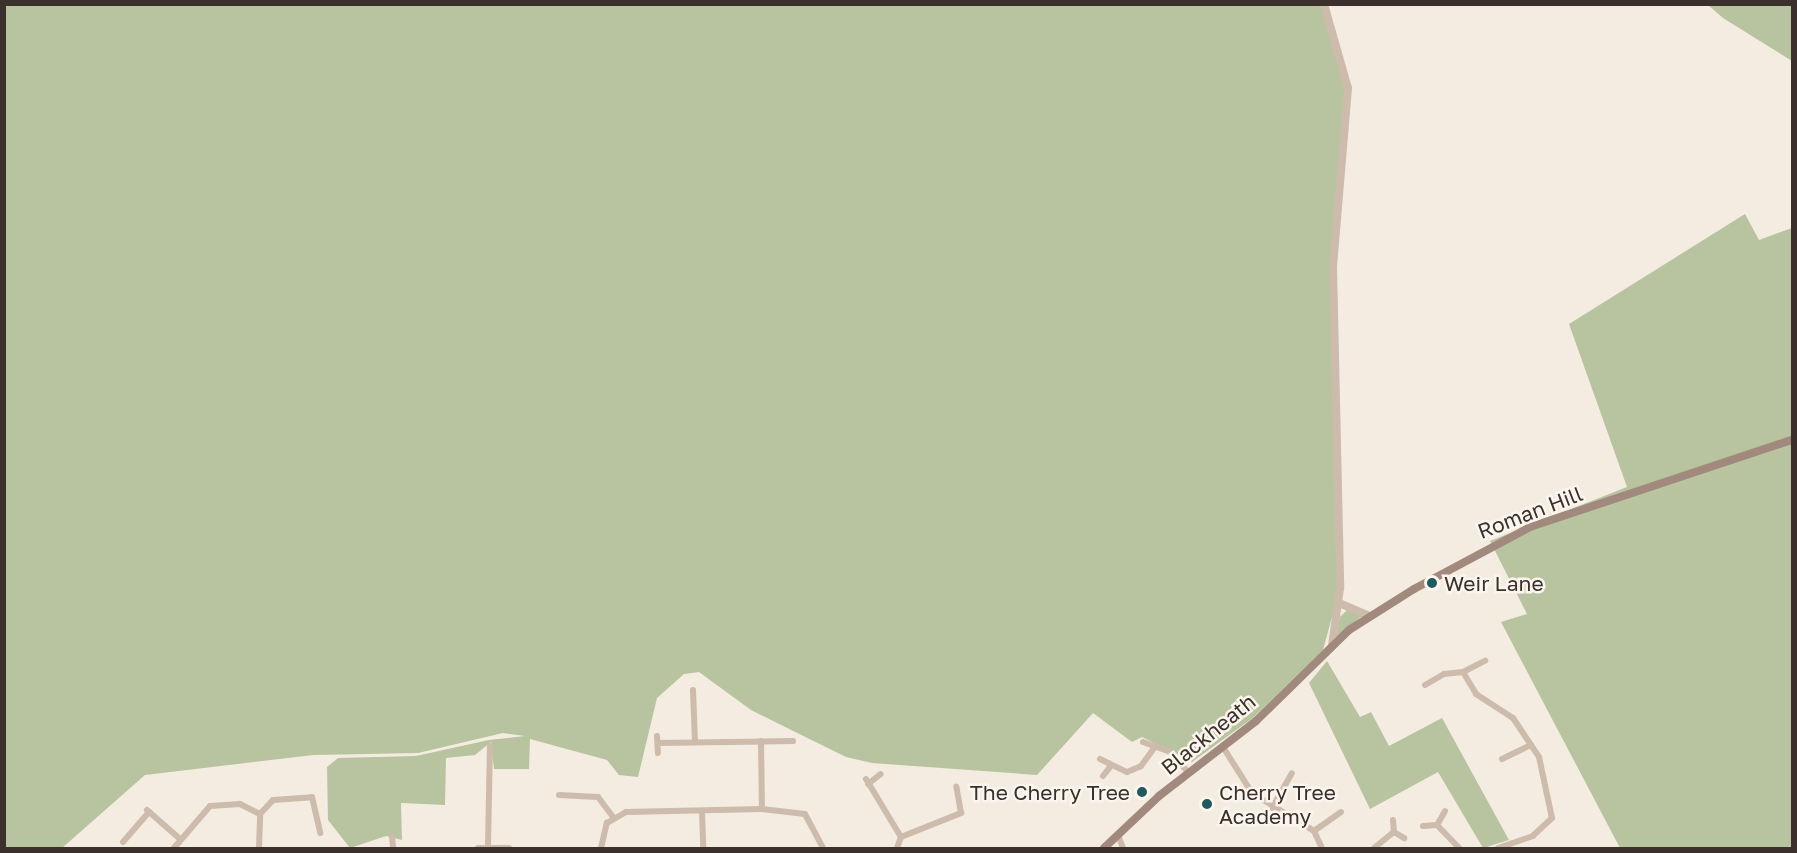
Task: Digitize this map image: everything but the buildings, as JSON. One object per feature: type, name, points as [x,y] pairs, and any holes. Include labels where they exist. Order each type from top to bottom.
[{"type":"main road","name":"Roman Hill","points":[[1332,646],[1369,616],[1510,535],[1762,453],[1792,440]]},
{"type":"main road","name":"Blackheath","points":[[1104,849],[1189,772],[1223,747],[1332,646]]},
{"type":"street","points":[[1324,4],[1348,88],[1333,268],[1340,603],[1332,646]]},
{"type":"street","points":[[1340,603],[1369,616]]},
{"type":"street","points":[[1425,685],[1444,674],[1463,672],[1485,661]]},
{"type":"street","points":[[1463,672],[1476,694],[1513,718],[1531,745],[1542,768],[1552,818],[1533,836],[1498,849]]},
{"type":"street","points":[[695,742],[693,694],[703,696]]},
{"type":"street","points":[[658,753],[658,739],[695,742],[793,741]]},
{"type":"street","points":[[761,741],[762,809]]},
{"type":"street","points":[[1143,742],[1154,748],[1170,752],[1189,772]]},
{"type":"street","points":[[1502,759],[1531,745]]},
{"type":"street","points":[[1223,747],[1252,793],[1272,808],[1314,831],[1322,849]]},
{"type":"street","points":[[1100,759],[1110,768],[1135,770],[1154,748]]},
{"type":"street","points":[[487,751],[489,847]]},
{"type":"street","points":[[1103,776],[1110,768]]},
{"type":"street","points":[[881,774],[867,781],[901,837],[897,849]]},
{"type":"street","points":[[1272,808],[1294,776]]},
{"type":"street","points":[[571,785],[572,794]]},
{"type":"street","points":[[901,837],[961,813],[956,791]]},
{"type":"street","points":[[559,795],[598,797],[613,817]]},
{"type":"street","points":[[302,797],[303,806]]},
{"type":"street","points":[[259,849],[260,814],[273,800],[312,797],[320,833]]},
{"type":"street","points":[[174,849],[180,839],[210,806],[240,804],[260,814]]},
{"type":"street","points":[[123,842],[150,813],[159,809]]},
{"type":"street","points":[[613,817],[762,809],[805,814],[823,849]]},
{"type":"street","points":[[1437,825],[1445,811]]},
{"type":"street","points":[[702,812],[703,849]]},
{"type":"street","points":[[1314,831],[1341,812]]},
{"type":"street","points":[[150,813],[180,839]]},
{"type":"street","points":[[601,849],[613,817]]},
{"type":"street","points":[[1393,820],[1394,832]]},
{"type":"street","points":[[1423,826],[1437,825]]},
{"type":"street","points":[[1437,825],[1459,849]]},
{"type":"street","points":[[1394,832],[1404,838]]},
{"type":"street","points":[[1374,849],[1394,832]]},
{"type":"street","points":[[1118,835],[1123,849]]},
{"type":"street","points":[[393,836],[393,849]]},
{"type":"street","points":[[478,849],[489,847],[509,849]]},
{"type":"green space","points":[[5,5],[1324,5],[1348,88],[1333,268],[1340,588],[1323,650],[1254,717],[1192,762],[1142,737],[1132,742],[1093,713],[1037,775],[872,763],[846,757],[751,710],[699,672],[684,674],[657,698],[638,777],[619,775],[607,760],[530,739],[529,769],[494,769],[491,742],[475,755],[446,758],[445,805],[401,803],[402,840],[386,836],[350,848],[328,820],[327,767],[338,758],[416,756],[489,740],[525,736],[503,733],[418,753],[313,755],[145,775],[62,848],[5,848]]},
{"type":"green space","points":[[1708,5],[1792,5],[1792,61],[1723,18]]},
{"type":"green space","points":[[1745,214],[1759,240],[1792,228],[1792,848],[1620,848],[1501,622],[1527,614],[1490,541],[1627,487],[1569,324]]},
{"type":"green space","points":[[1347,610],[1362,616],[1336,637],[1340,617]]},
{"type":"green space","points":[[1327,661],[1360,717],[1371,712],[1389,746],[1442,718],[1509,840],[1483,848],[1438,772],[1370,809],[1309,683]]},
{"type":"place","name":"Weir Lane","points":[[1432,583]]},
{"type":"place","name":"The Cherry Tree","points":[[1142,792]]},
{"type":"place","name":"Cherry Tree Academy","points":[[1207,804]]}]
